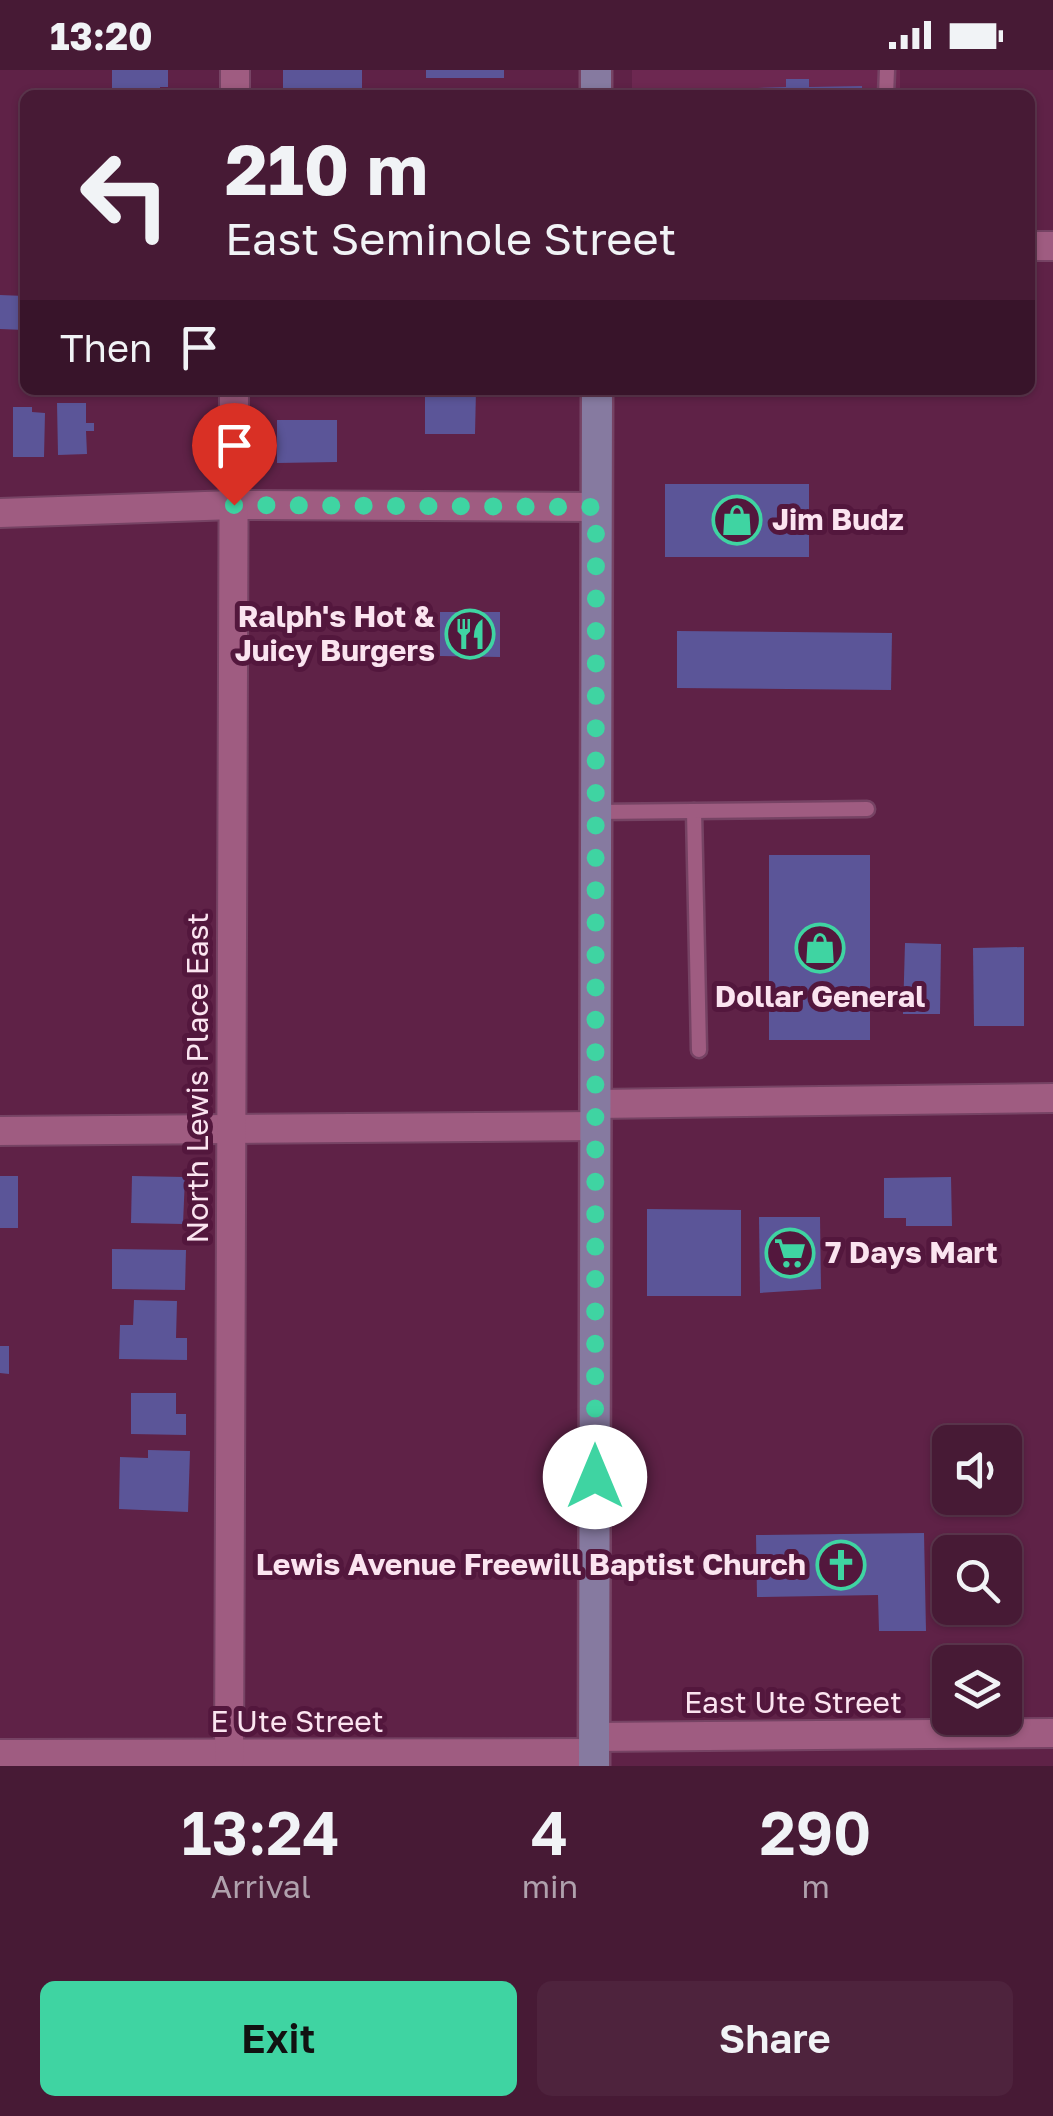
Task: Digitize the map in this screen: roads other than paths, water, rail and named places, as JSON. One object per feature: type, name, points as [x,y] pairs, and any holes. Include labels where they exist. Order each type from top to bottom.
[{"type":"main road","points":[[595,1752],[596,395]]},
{"type":"street","name":"North Lewis Place East","points":[[229,1760],[234,395]]},
{"type":"street","points":[[0,513],[234,505],[596,507]]},
{"type":"street","points":[[0,1130],[230,1131],[1053,1098]]},
{"type":"street","name":"East Ute Street","points":[[595,1752],[1053,1733]]},
{"type":"street","name":"E Ute Street","points":[[0,1754],[229,1760],[595,1752]]},
{"type":"lane","points":[[596,812],[867,809]]},
{"type":"lane","points":[[694,811],[698,1050]]},
{"type":"place","name":"Jim Budz","points":[[737,520]]},
{"type":"place","name":"Ralph's Hot & Juicy Burgers","points":[[470,634]]},
{"type":"place","name":"Dollar General","points":[[820,948]]},
{"type":"place","name":"7 Days Mart","points":[[790,1253]]},
{"type":"place","name":"Lewis Avenue Freewill Baptist Church","points":[[841,1565]]}]
